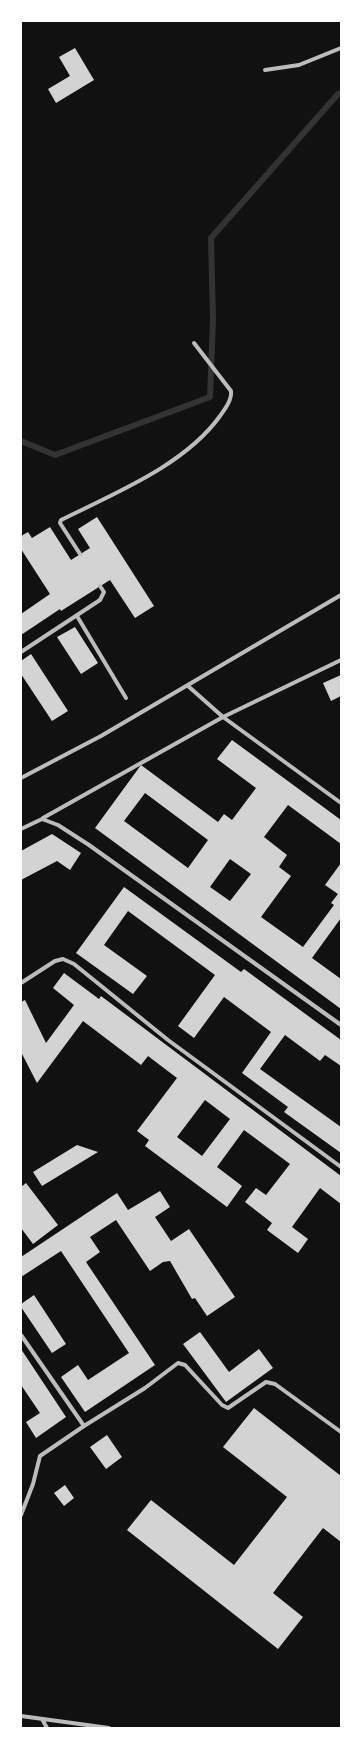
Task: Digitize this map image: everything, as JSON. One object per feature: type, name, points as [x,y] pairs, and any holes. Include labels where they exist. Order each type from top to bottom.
[{"type":"street","points":[[265,70],[298,65],[341,48]]},
{"type":"street","points":[[80,554],[60,523],[62,520],[182,456],[210,430],[226,408],[231,392],[194,343]]},
{"type":"street","points":[[21,652],[100,600],[104,592],[100,586]]},
{"type":"street","points":[[21,778],[101,736],[341,595]]},
{"type":"street","points":[[77,616],[126,698]]},
{"type":"street","points":[[21,829],[42,819],[223,717],[341,660]]},
{"type":"street","points":[[188,686],[223,717],[341,803]]},
{"type":"street","points":[[42,819],[58,825],[90,845],[341,1025]]},
{"type":"street","points":[[21,983],[55,961],[62,960],[74,964],[168,1040],[341,1167]]},
{"type":"street","points":[[21,1335],[84,1426]]},
{"type":"street","points":[[21,1515],[31,1490],[40,1456],[144,1388],[178,1363],[185,1365],[222,1405],[228,1408],[266,1382],[274,1384],[341,1432]]},
{"type":"street","points":[[21,1716],[109,1728]]},
{"type":"street","points":[[42,1719],[46,1728]]},
{"type":"building","points":[[75,48],[94,80],[56,103],[48,89],[70,76],[59,57]]},
{"type":"building","points":[[97,517],[154,606],[135,618],[110,580],[61,611],[60,609],[21,635],[21,614],[50,594],[21,549],[21,536],[28,532],[32,538],[50,527],[71,560],[90,548],[78,529]]},
{"type":"building","points":[[75,627],[98,663],[81,674],[57,637]]},
{"type":"building","points":[[31,654],[68,711],[52,721],[21,674],[21,661]]},
{"type":"building","points":[[341,675],[341,696],[331,701],[323,683]]},
{"type":"building","points":[[232,740],[341,820],[341,844],[288,805],[264,837],[287,855],[279,867],[291,876],[261,917],[303,947],[334,905],[331,903],[338,894],[325,885],[341,863],[341,918],[312,958],[341,979],[341,1009],[95,828],[141,765],[218,822],[224,814],[232,820],[256,788],[217,759]],"holes":[[[145,793],[208,840],[188,868],[124,821]],[[230,859],[251,874],[230,901],[210,887]]]},
{"type":"building","points":[[52,834],[81,853],[70,870],[57,861],[21,880],[21,851]]},
{"type":"building","points":[[124,887],[241,972],[244,969],[341,1040],[341,1066],[325,1055],[320,1061],[285,1035],[260,1069],[341,1127],[341,1153],[284,1112],[288,1107],[242,1073],[271,1032],[224,997],[194,1038],[178,1026],[215,975],[128,911],[104,945],[147,976],[133,994],[76,953]]},
{"type":"building","points":[[64,973],[99,999],[101,996],[341,1176],[341,1204],[320,1188],[292,1227],[308,1239],[298,1253],[267,1230],[272,1223],[245,1202],[256,1188],[266,1195],[290,1164],[244,1130],[217,1167],[242,1186],[227,1207],[145,1146],[149,1140],[137,1131],[177,1078],[148,1056],[141,1065],[83,1021],[37,1083],[21,1052],[21,1002],[25,1000],[46,1043],[74,1005],[53,988]],"holes":[[[205,1100],[230,1119],[202,1156],[177,1137]]]},
{"type":"building","points":[[77,1145],[98,1152],[42,1186],[33,1172]]},
{"type":"building","points":[[26,1183],[58,1225],[33,1244],[21,1228],[21,1187]]},
{"type":"building","points":[[160,1191],[170,1207],[155,1217],[171,1241],[189,1229],[235,1297],[207,1316],[195,1298],[192,1299],[170,1261],[163,1262],[150,1271],[116,1220],[90,1237],[100,1252],[86,1262],[155,1365],[85,1412],[61,1377],[78,1365],[88,1380],[129,1353],[61,1251],[21,1277],[21,1257],[117,1193],[128,1210]]},
{"type":"building","points":[[34,1295],[66,1344],[52,1353],[21,1307],[21,1304]]},
{"type":"building","points":[[200,1332],[229,1372],[259,1349],[273,1368],[226,1402],[183,1344]]},
{"type":"building","points":[[21,1349],[66,1417],[36,1438],[26,1422],[40,1413],[21,1385]]},
{"type":"building","points":[[254,1408],[341,1476],[341,1542],[323,1528],[273,1593],[303,1617],[278,1649],[127,1530],[151,1500],[234,1565],[287,1497],[223,1447]]},
{"type":"building","points":[[107,1435],[122,1457],[106,1469],[90,1447]]},
{"type":"building","points":[[65,1485],[74,1498],[64,1506],[54,1493]]},
{"type":"waterway","points":[[21,441],[55,455],[210,397],[213,320],[211,238],[338,94],[341,93]]}]
